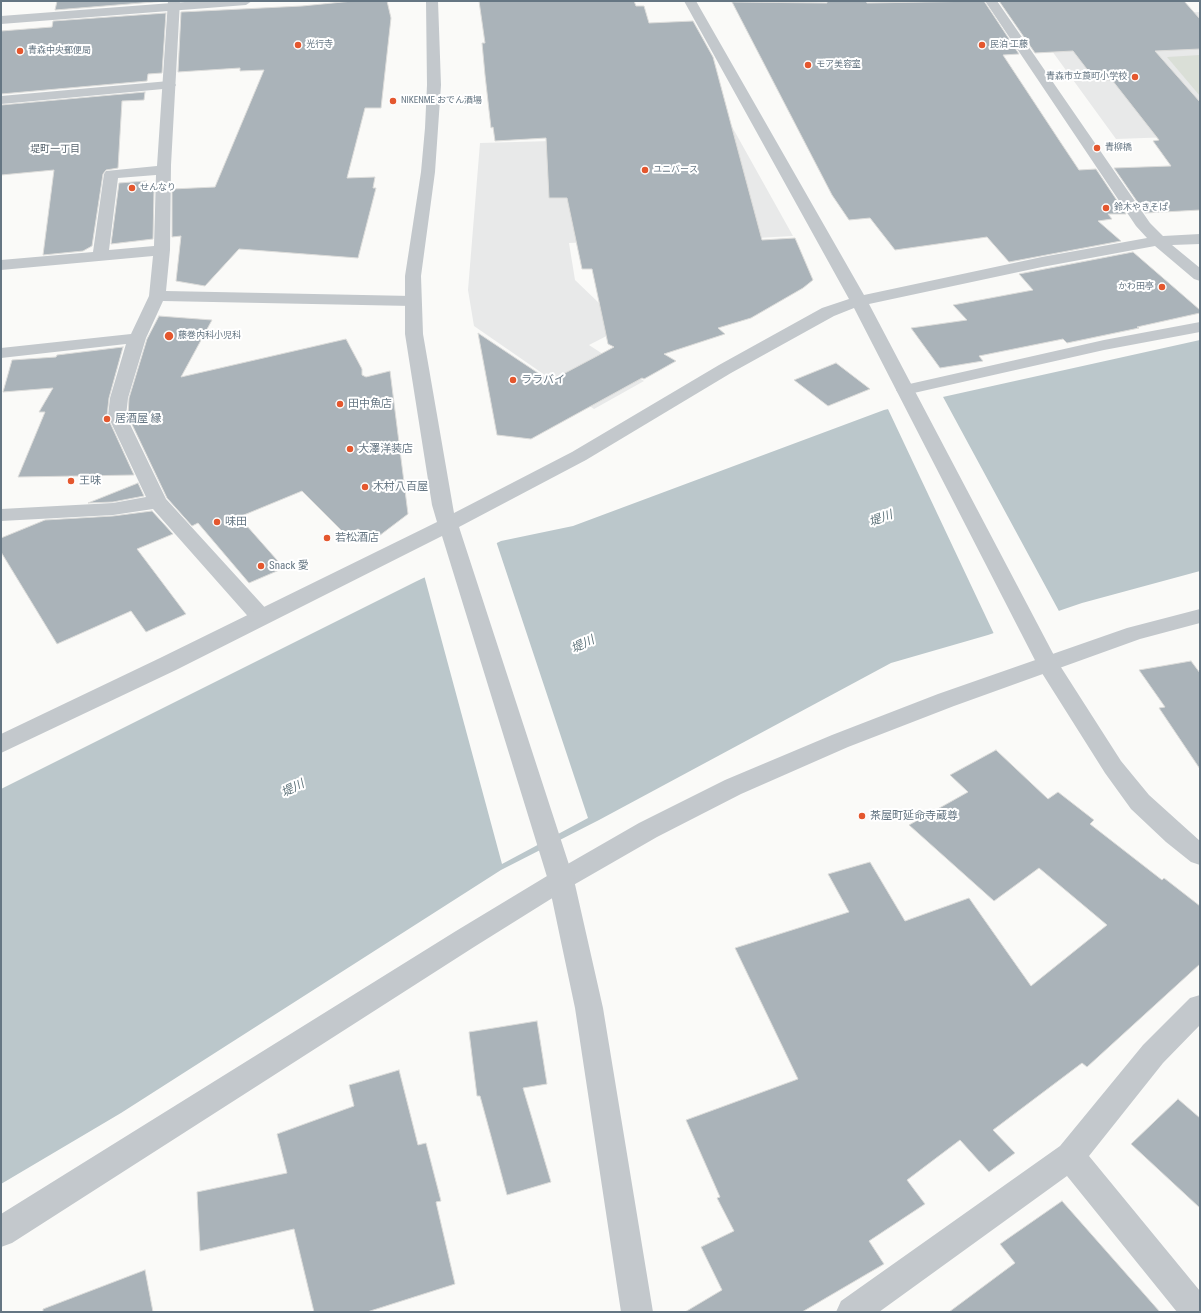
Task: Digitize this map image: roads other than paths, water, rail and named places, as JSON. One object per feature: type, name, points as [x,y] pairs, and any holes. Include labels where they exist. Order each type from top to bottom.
[{"type":"street","points":[[1,20],[174,4],[246,1]]},
{"type":"street","points":[[432,1],[434,85],[432,128],[428,172],[412,276],[414,334],[442,505],[561,880],[589,1008],[637,1312]]},
{"type":"street","points":[[690,1],[859,301],[1048,664],[1113,767],[1140,802],[1175,835],[1200,855]]},
{"type":"street","points":[[991,1],[1144,226],[1200,276]]},
{"type":"street","points":[[174,4],[164,170],[162,250],[157,296],[137,338],[119,398],[117,416],[158,502],[261,617]]},
{"type":"street","points":[[1,100],[169,85]]},
{"type":"street","points":[[100,256],[111,174],[164,170]]},
{"type":"street","points":[[1,744],[168,664],[448,524],[579,456],[828,312],[859,301],[939,282],[1159,241],[1200,239]]},
{"type":"street","points":[[1,265],[162,250]]},
{"type":"street","points":[[157,296],[412,301]]},
{"type":"street","points":[[907,393],[1104,345],[1200,328]]},
{"type":"street","points":[[1,353],[137,338]]},
{"type":"street","points":[[1,515],[113,509],[158,502]]},
{"type":"street","points":[[1,1232],[561,880],[648,830],[733,787],[840,741],[946,700],[1135,633],[1199,618]]},
{"type":"street","points":[[852,1312],[1070,1156],[1153,1054],[1200,1007]]},
{"type":"street","points":[[1070,1156],[1197,1312]]},
{"type":"water","name":"堤川","points":[[1200,340],[1200,571],[1082,603],[988,635],[891,663],[599,820],[501,870],[121,1113],[1,1184],[1,789],[417,581],[501,541],[573,526],[884,410]]},
{"type":"place","name":"光行寺","points":[[298,45]]},
{"type":"place","name":"民泊 工藤","points":[[982,45]]},
{"type":"place","name":"青森中央郵便局","points":[[20,51]]},
{"type":"place","name":"モア美容室","points":[[808,65]]},
{"type":"place","name":"青森市立莨町小学校","points":[[1135,77]]},
{"type":"place","name":"NIKENME おでん酒場","points":[[393,101]]},
{"type":"place","name":"青柳橋","points":[[1097,148]]},
{"type":"place","name":"ユニバース","points":[[645,170]]},
{"type":"place","name":"せんなり","points":[[132,188]]},
{"type":"place","name":"鈴木やきそぱ","points":[[1106,208]]},
{"type":"place","name":"かわ田亭","points":[[1162,287]]},
{"type":"place","name":"藤巻内科小児科","points":[[169,336]]},
{"type":"place","name":"ララバイ","points":[[513,380]]},
{"type":"place","name":"田中魚店","points":[[340,404]]},
{"type":"place","name":"居酒屋 縁","points":[[107,419]]},
{"type":"place","name":"大澤洋装店","points":[[350,449]]},
{"type":"place","name":"王味","points":[[71,481]]},
{"type":"place","name":"木村八百屋","points":[[365,487]]},
{"type":"place","name":"味田","points":[[217,522]]},
{"type":"place","name":"若松酒店","points":[[327,538]]},
{"type":"place","name":"Snack 愛","points":[[261,566]]},
{"type":"place","name":"茶屋町延命寺蔵尊","points":[[862,816]]},
{"type":"district","name":"堤町一丁目","points":[[55,149]]}]
